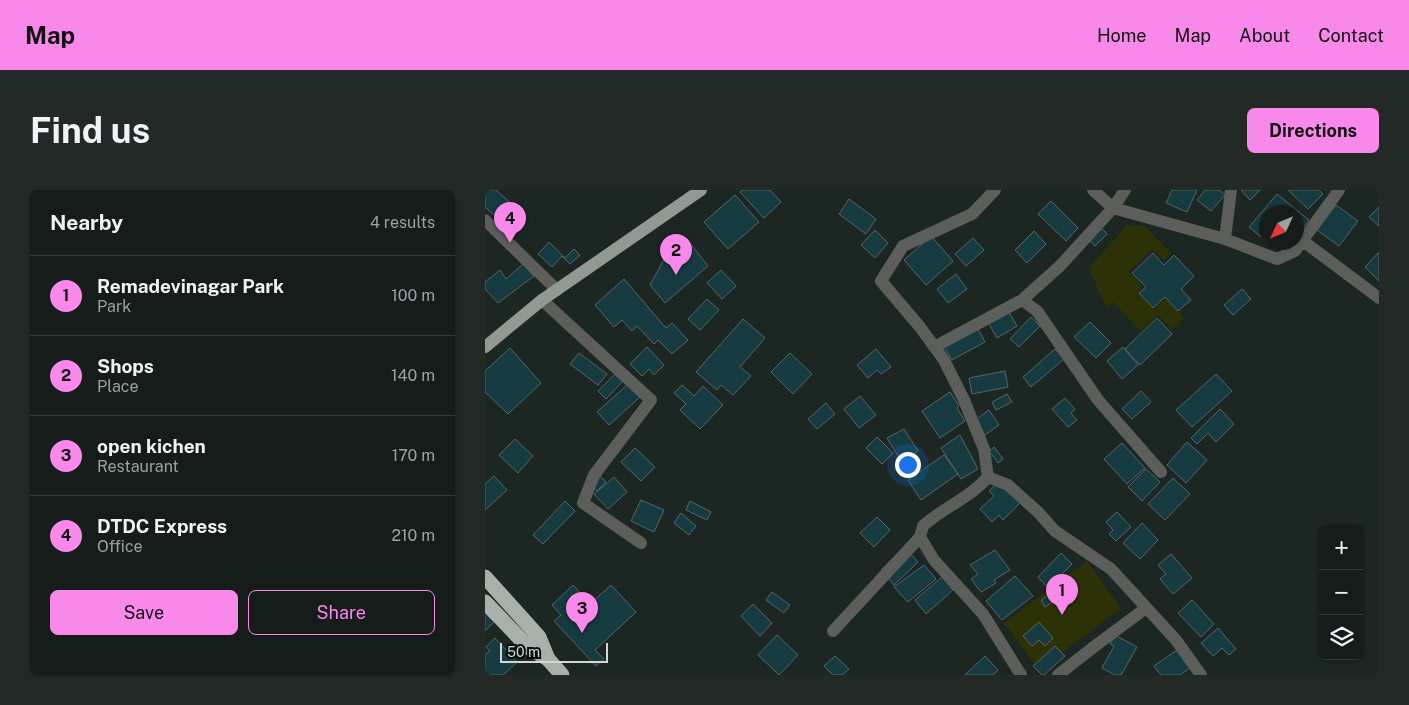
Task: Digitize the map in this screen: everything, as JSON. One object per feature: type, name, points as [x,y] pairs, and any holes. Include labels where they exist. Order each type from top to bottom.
[{"type":"highway","points":[[485,577],[539,637],[547,658],[558,674]]},
{"type":"highway","points":[[485,602],[528,646],[547,658]]},
{"type":"main road","points":[[485,347],[542,300],[701,190]]},
{"type":"street","points":[[988,477],[984,449],[964,400],[944,360],[920,327],[881,281],[903,246],[972,214],[995,190]]},
{"type":"street","points":[[1093,190],[1113,208],[1225,239],[1277,260],[1296,250]]},
{"type":"street","points":[[935,346],[1022,300],[1060,266],[1113,208],[1125,190]]},
{"type":"street","points":[[1225,239],[1231,190]]},
{"type":"street","points":[[1304,240],[1339,190]]},
{"type":"street","points":[[485,220],[557,290]]},
{"type":"street","points":[[1304,242],[1379,298]]},
{"type":"street","points":[[542,300],[651,400],[594,475],[583,503],[641,544]]},
{"type":"street","points":[[1022,300],[1037,311],[1098,400],[1161,472]]},
{"type":"street","points":[[833,631],[921,537],[923,526],[949,506],[968,497],[988,477]]},
{"type":"street","points":[[988,477],[1008,485],[1038,512],[1055,531],[1111,569],[1176,640],[1199,674]]},
{"type":"street","points":[[921,537],[934,560],[983,614],[1021,675]]},
{"type":"street","points":[[1058,675],[1147,608]]},
{"type":"green space","points":[[1127,225],[1145,226],[1171,253],[1164,260],[1152,249],[1129,272],[1142,286],[1137,292],[1154,310],[1166,299],[1184,318],[1172,330],[1158,315],[1141,331],[1113,302],[1106,308],[1089,268]]},
{"type":"green space","points":[[1087,561],[1121,608],[1039,670],[1004,623]]},
{"type":"building","points":[[485,190],[496,190],[525,216],[512,231],[485,207]]},
{"type":"building","points":[[742,190],[770,190],[781,202],[764,218],[740,192]]},
{"type":"building","points":[[1172,190],[1197,190],[1187,212],[1166,203]]},
{"type":"building","points":[[1205,190],[1219,190],[1225,195],[1211,211],[1197,200]]},
{"type":"building","points":[[1241,190],[1260,190],[1250,200]]},
{"type":"building","points":[[1288,190],[1319,190],[1323,194],[1308,209]]},
{"type":"building","points":[[1277,194],[1291,205],[1268,205]]},
{"type":"building","points":[[735,195],[759,222],[728,249],[704,222]]},
{"type":"building","points":[[849,199],[876,219],[866,234],[839,214]]},
{"type":"building","points":[[1051,201],[1078,228],[1066,241],[1038,214]]},
{"type":"building","points":[[1336,205],[1358,221],[1339,246],[1317,230]]},
{"type":"building","points":[[1379,207],[1379,226],[1369,217]]},
{"type":"building","points":[[1259,215],[1259,235],[1249,227]]},
{"type":"building","points":[[1304,216],[1309,220],[1304,226]]},
{"type":"building","points":[[1099,225],[1107,234],[1095,246],[1086,237]]},
{"type":"building","points":[[875,230],[888,243],[875,258],[861,245]]},
{"type":"building","points":[[1034,231],[1046,244],[1027,263],[1015,250]]},
{"type":"building","points":[[931,236],[953,261],[926,285],[904,260]]},
{"type":"building","points":[[686,238],[708,266],[665,303],[650,285],[668,252]]},
{"type":"building","points":[[973,238],[984,250],[966,266],[955,254]]},
{"type":"building","points":[[549,242],[565,258],[574,249],[580,255],[570,264],[562,256],[552,267],[538,254]]},
{"type":"building","points":[[1379,252],[1379,281],[1365,267]]},
{"type":"building","points":[[1153,253],[1164,265],[1174,255],[1194,276],[1181,289],[1191,300],[1178,311],[1165,297],[1153,308],[1139,293],[1146,287],[1132,273]]},
{"type":"building","points":[[523,264],[534,276],[498,303],[485,289],[485,282],[500,270],[506,279]]},
{"type":"building","points":[[721,270],[736,286],[722,299],[707,283]]},
{"type":"building","points":[[956,274],[967,289],[948,303],[937,289]]},
{"type":"building","points":[[624,279],[666,328],[672,323],[688,340],[672,354],[658,340],[654,344],[637,326],[632,331],[622,320],[614,327],[595,305]]},
{"type":"building","points":[[1242,289],[1251,299],[1233,315],[1224,305]]},
{"type":"building","points":[[707,299],[719,310],[700,330],[688,319]]},
{"type":"building","points":[[1005,305],[1017,326],[997,338],[985,317]]},
{"type":"building","points":[[1031,317],[1040,326],[1019,347],[1010,339]]},
{"type":"building","points":[[1157,318],[1172,334],[1140,365],[1125,349]]},
{"type":"building","points":[[743,319],[765,338],[740,367],[751,376],[733,395],[721,385],[717,390],[696,372]]},
{"type":"building","points":[[1090,322],[1111,343],[1096,358],[1074,337]]},
{"type":"building","points":[[975,324],[985,342],[952,360],[942,343]]},
{"type":"building","points":[[647,347],[664,365],[654,375],[649,369],[642,376],[630,364]]},
{"type":"building","points":[[1123,347],[1138,365],[1122,379],[1107,361]]},
{"type":"building","points":[[510,348],[541,383],[508,414],[485,392],[485,371]]},
{"type":"building","points":[[876,349],[891,367],[881,374],[877,370],[868,378],[857,365]]},
{"type":"building","points":[[1055,349],[1064,359],[1031,387],[1023,377]]},
{"type":"building","points":[[579,353],[607,374],[598,385],[570,364]]},
{"type":"building","points":[[790,353],[812,374],[793,394],[771,372]]},
{"type":"building","points":[[1005,371],[1008,387],[972,394],[969,378]]},
{"type":"building","points":[[616,373],[623,381],[606,399],[598,391]]},
{"type":"building","points":[[1216,374],[1232,391],[1192,427],[1176,410]]},
{"type":"building","points":[[628,384],[640,397],[609,425],[597,412]]},
{"type":"building","points":[[682,385],[694,396],[703,386],[723,405],[700,429],[680,410],[686,404],[674,393]]},
{"type":"building","points":[[1141,391],[1151,402],[1132,419],[1122,409]]},
{"type":"building","points":[[950,392],[959,406],[957,408],[965,421],[940,438],[922,411]]},
{"type":"building","points":[[1007,394],[1012,402],[996,410],[992,402]]},
{"type":"building","points":[[860,396],[876,415],[859,428],[844,409]]},
{"type":"building","points":[[1065,398],[1075,409],[1071,413],[1077,420],[1068,427],[1052,409]]},
{"type":"building","points":[[826,403],[835,414],[817,429],[808,419]]},
{"type":"building","points":[[1220,409],[1234,424],[1216,442],[1208,433],[1197,444],[1191,438]]},
{"type":"building","points":[[989,410],[999,425],[985,435],[975,420]]},
{"type":"building","points":[[904,429],[918,451],[901,461],[887,438]]},
{"type":"building","points":[[960,435],[978,469],[961,479],[941,448]]},
{"type":"building","points":[[877,437],[893,453],[882,464],[866,448]]},
{"type":"building","points":[[515,439],[533,456],[518,473],[499,455]]},
{"type":"building","points":[[1187,442],[1207,460],[1186,483],[1167,465]]},
{"type":"building","points":[[1122,443],[1145,468],[1127,484],[1104,459]]},
{"type":"building","points":[[994,447],[1003,459],[998,463],[989,451]]},
{"type":"building","points":[[635,448],[655,467],[641,481],[621,462]]},
{"type":"building","points":[[944,455],[958,474],[921,500],[908,480]]},
{"type":"building","points":[[1146,469],[1160,482],[1142,501],[1128,487]]},
{"type":"building","points":[[597,473],[606,482],[597,491],[588,483]]},
{"type":"building","points":[[494,476],[507,490],[485,510],[485,484]]},
{"type":"building","points":[[614,477],[627,492],[608,509],[594,494]]},
{"type":"building","points":[[1173,478],[1190,494],[1165,520],[1148,504]]},
{"type":"building","points":[[1002,479],[1022,501],[1003,520],[999,515],[992,522],[980,509],[994,496],[989,491]]},
{"type":"building","points":[[641,500],[664,510],[654,532],[631,521]]},
{"type":"building","points":[[565,501],[575,511],[543,544],[533,535]]},
{"type":"building","points":[[690,501],[711,512],[707,520],[686,510]]},
{"type":"building","points":[[1117,512],[1131,527],[1116,541],[1109,534],[1113,530],[1106,522]]},
{"type":"building","points":[[681,513],[696,526],[689,535],[674,523]]},
{"type":"building","points":[[877,517],[890,530],[874,547],[860,533]]},
{"type":"building","points":[[1142,523],[1158,540],[1140,559],[1123,543]]},
{"type":"building","points":[[904,547],[918,562],[894,585],[881,570]]},
{"type":"building","points":[[995,550],[1010,570],[994,580],[996,583],[981,592],[971,579],[978,574],[970,565]]},
{"type":"building","points":[[1061,553],[1072,564],[1048,588],[1038,577]]},
{"type":"building","points":[[1171,554],[1192,578],[1173,594],[1160,579],[1166,574],[1158,565]]},
{"type":"building","points":[[924,565],[936,579],[908,602],[894,587]]},
{"type":"building","points":[[1015,576],[1033,596],[1002,620],[986,601]]},
{"type":"building","points":[[942,577],[953,590],[926,614],[915,600]]},
{"type":"building","points":[[573,585],[590,604],[611,585],[636,612],[595,650],[604,659],[596,666],[554,621],[561,615],[552,605]]},
{"type":"building","points":[[1054,591],[1058,598],[1045,607],[1041,600]]},
{"type":"building","points":[[772,592],[790,605],[784,613],[766,600]]},
{"type":"building","points":[[1192,600],[1214,624],[1201,637],[1178,613]]},
{"type":"building","points":[[753,604],[772,623],[760,636],[741,616]]},
{"type":"building","points":[[485,613],[494,622],[485,631]]},
{"type":"building","points":[[1039,622],[1053,638],[1045,646],[1039,640],[1032,646],[1023,636]]},
{"type":"building","points":[[1218,628],[1236,649],[1229,655],[1222,648],[1213,656],[1201,643]]},
{"type":"building","points":[[777,635],[798,655],[779,675],[758,655]]},
{"type":"building","points":[[1115,635],[1137,647],[1121,675],[1115,675],[1102,668],[1114,646],[1110,644]]},
{"type":"building","points":[[495,638],[517,662],[503,675],[489,675],[485,671],[485,655],[490,651],[486,647]]},
{"type":"building","points":[[1055,646],[1065,656],[1042,675],[1033,666]]},
{"type":"building","points":[[1177,650],[1190,668],[1180,675],[1161,675],[1154,666]]},
{"type":"building","points":[[835,656],[849,669],[842,675],[833,675],[824,666]]},
{"type":"building","points":[[985,656],[998,670],[993,675],[965,675]]},
{"type":"place","name":"DTDC Express","points":[[510,243]]},
{"type":"place","name":"Shops","points":[[676,275]]},
{"type":"place","name":"Remadevinagar Park","points":[[1062,615]]},
{"type":"place","name":"open kichen","points":[[582,633]]}]
